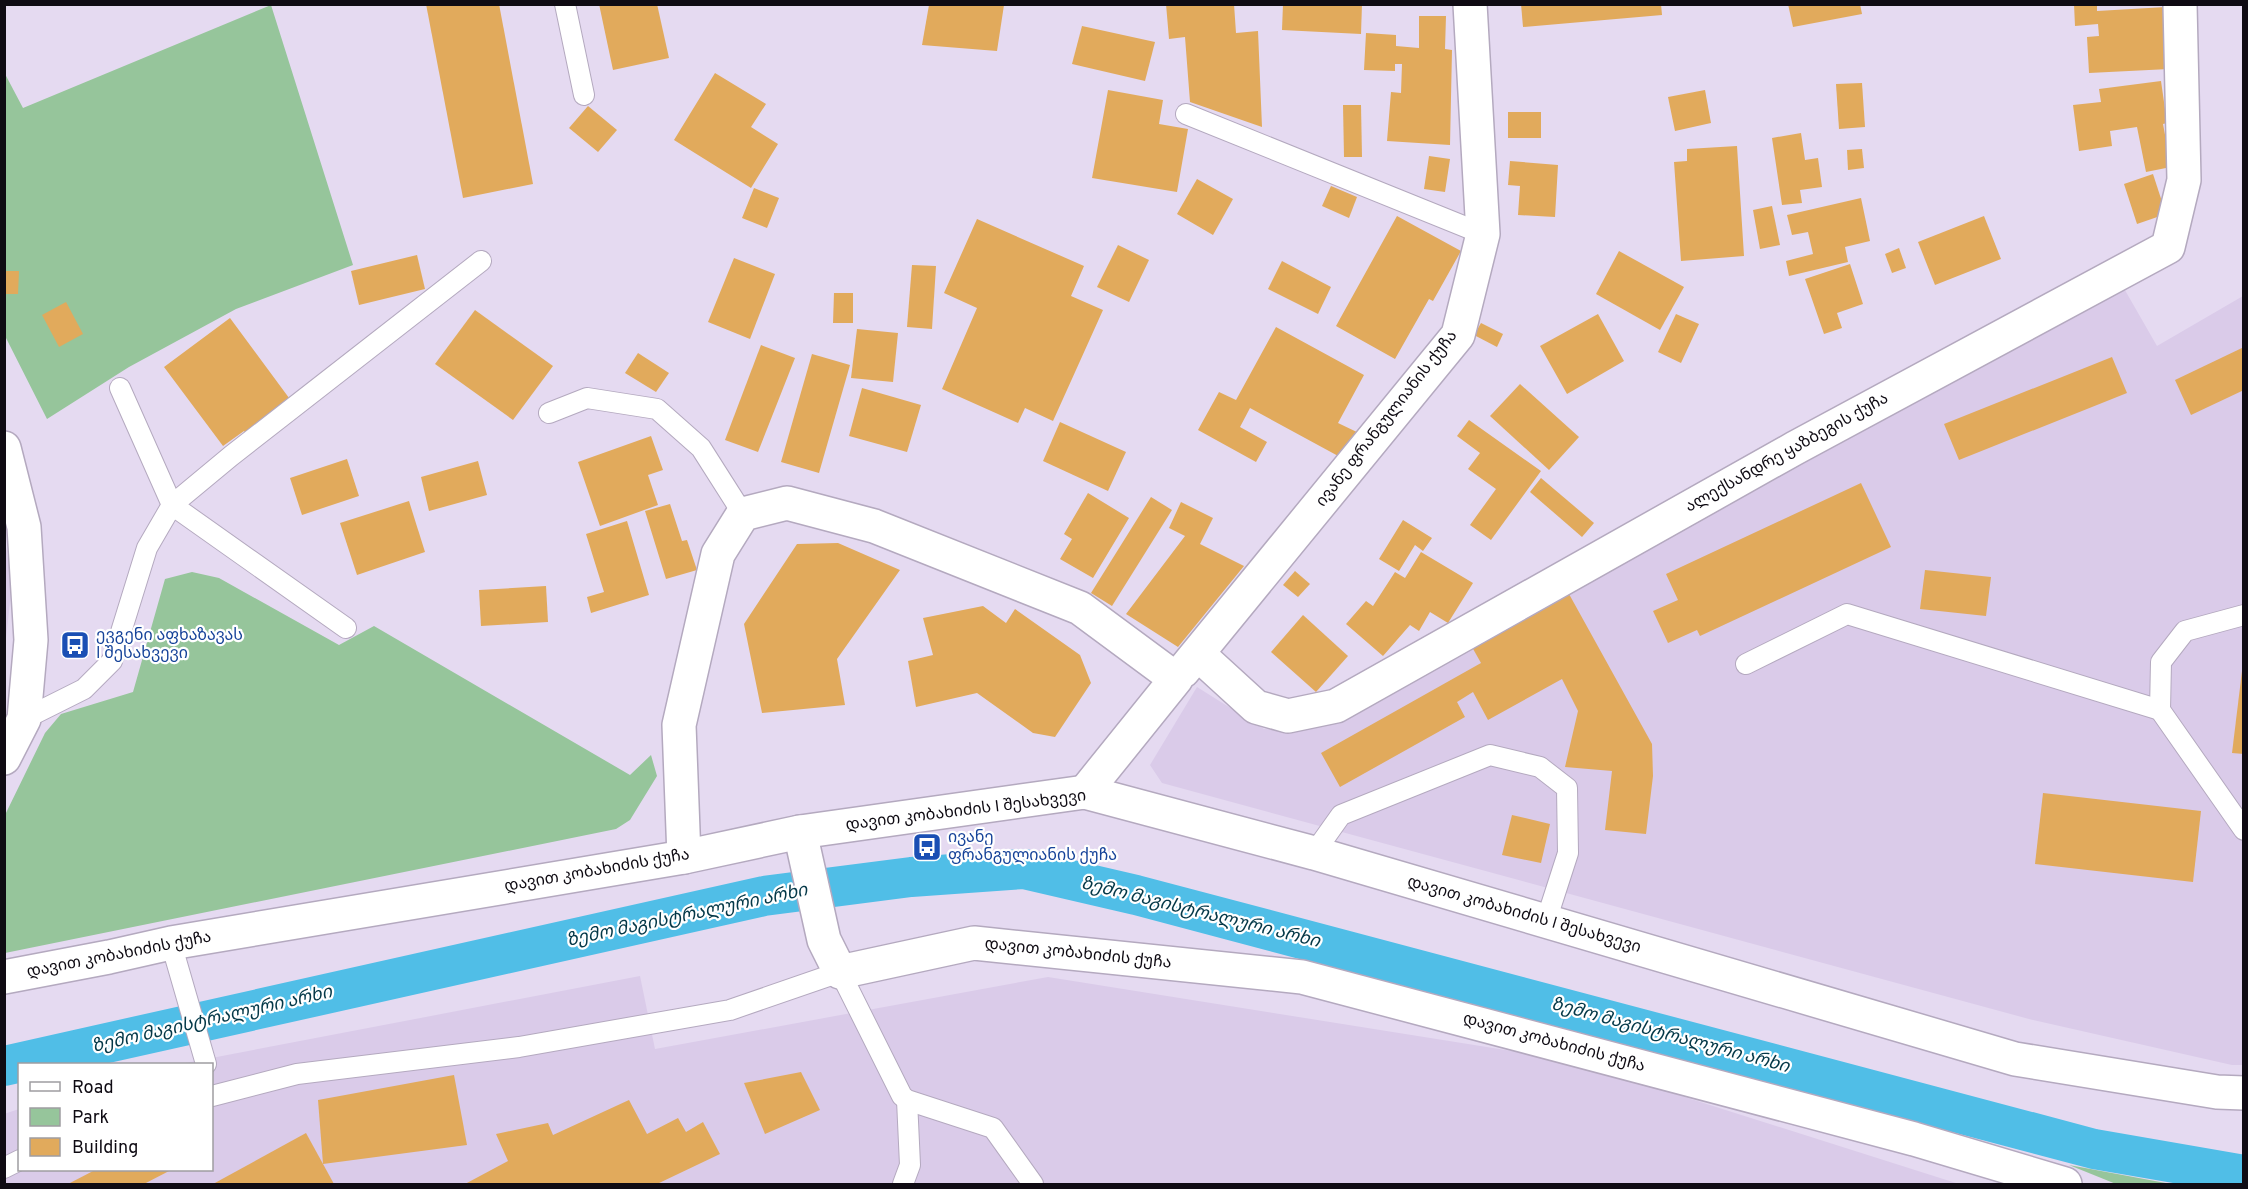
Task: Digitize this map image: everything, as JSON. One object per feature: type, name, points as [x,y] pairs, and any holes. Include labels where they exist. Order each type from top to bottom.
[{"type":"street","name":"ივანე ფრანგულიანის ქუჩა","points":[[1085,792],[1458,335],[1483,234],[1470,4]]},
{"type":"street","name":"ალექსანდრე ყაზბეგის ქუჩა","points":[[1198,654],[1256,707],[1288,716],[1336,706],[1795,448],[2168,247],[2184,180],[2180,4]]},
{"type":"street","points":[[4,448],[24,527],[31,640],[24,719],[4,758]]},
{"type":"street","points":[[684,857],[679,725],[718,554],[743,514],[787,502],[874,526],[1080,608],[1176,679]]},
{"type":"street","name":"დავით კობახიძის I შესახვევი","points":[[800,832],[1085,792],[1314,853],[2015,1059],[2217,1092],[2244,1093]]},
{"type":"street","points":[[800,832],[824,940],[840,972]]},
{"type":"street","name":"დავით კობახიძის ქუჩა","points":[[4,976],[171,943],[684,857],[800,832]]},
{"type":"street","name":"დავით კობახიძის ქუჩა","points":[[840,972],[974,944],[1302,977],[1903,1136],[2065,1185]]},
{"type":"lane","points":[[565,4],[584,95]]},
{"type":"lane","points":[[1186,114],[1483,234]]},
{"type":"lane","points":[[24,719],[84,689],[112,662],[147,548],[172,505],[231,456],[482,261]]},
{"type":"lane","points":[[120,388],[172,505],[346,628]]},
{"type":"lane","points":[[549,413],[588,398],[657,409],[701,448],[743,514]]},
{"type":"lane","points":[[1746,664],[1847,614],[2160,710]]},
{"type":"lane","points":[[2244,615],[2185,631],[2161,662],[2160,710],[2244,830]]},
{"type":"lane","points":[[1314,853],[1341,815],[1490,755],[1540,767],[1567,788],[1568,853],[1546,921]]},
{"type":"lane","points":[[171,943],[205,1063]]},
{"type":"lane","points":[[213,1092],[297,1074],[519,1047],[730,1010],[840,972],[902,1096],[907,1100],[993,1128],[1033,1185]]},
{"type":"lane","points":[[903,1185],[910,1165],[907,1100]]},
{"type":"lane","points":[[4,1168],[18,1161]]},
{"type":"shaded area","points":[[2122,285],[2157,346],[2243,296],[2243,1065],[2232,1065],[2029,1019],[1162,783],[1150,765],[1197,687],[1264,729],[1303,730]]},
{"type":"shaded area","points":[[5,541],[12,584],[5,647]]},
{"type":"shaded area","points":[[640,976],[655,1049],[1048,977],[1568,1060],[1959,1184],[5,1184],[4,1114],[18,1109],[18,1171],[213,1171],[213,1063],[185,1063]]},
{"type":"green space","points":[[271,5],[353,265],[236,309],[129,367],[47,419],[5,336],[4,72],[23,108]]},
{"type":"green space","points":[[192,572],[219,578],[339,645],[374,626],[630,775],[651,755],[657,776],[630,820],[616,829],[5,953],[5,815],[45,733],[61,714],[133,692],[165,579]]},
{"type":"green space","points":[[2069,1165],[2171,1184],[2116,1184]]},
{"type":"building","points":[[426,4],[499,4],[533,184],[463,198]]},
{"type":"building","points":[[599,4],[657,4],[669,58],[613,70]]},
{"type":"building","points":[[1166,4],[1234,4],[1236,33],[1258,31],[1262,127],[1190,102],[1185,37],[1169,39]]},
{"type":"building","points":[[1283,4],[1362,4],[1361,34],[1282,30]]},
{"type":"building","points":[[1521,4],[1661,4],[1662,15],[1523,27]]},
{"type":"building","points":[[1788,4],[1860,4],[1862,14],[1793,27]]},
{"type":"building","points":[[2074,4],[2097,4],[2097,11],[2166,7],[2169,69],[2089,73],[2087,37],[2099,36],[2098,24],[2075,26]]},
{"type":"building","points":[[929,5],[1004,5],[997,51],[922,45]]},
{"type":"building","points":[[1419,16],[1446,16],[1445,49],[1452,50],[1450,145],[1387,141],[1391,92],[1401,93],[1402,64],[1395,64],[1395,71],[1364,70],[1366,33],[1396,35],[1396,46],[1419,48]]},
{"type":"building","points":[[1082,26],[1155,42],[1145,81],[1072,64]]},
{"type":"building","points":[[715,73],[766,104],[751,127],[778,144],[751,188],[674,140]]},
{"type":"building","points":[[2161,81],[2167,123],[2163,124],[2171,167],[2146,172],[2137,127],[2110,131],[2112,146],[2079,151],[2073,105],[2101,102],[2099,89]]},
{"type":"building","points":[[1862,83],[1865,127],[1839,129],[1836,84]]},
{"type":"building","points":[[1108,90],[1163,100],[1159,124],[1188,129],[1177,192],[1092,178]]},
{"type":"building","points":[[1705,90],[1711,123],[1675,131],[1668,97]]},
{"type":"building","points":[[1343,105],[1361,105],[1362,157],[1344,157]]},
{"type":"building","points":[[588,106],[617,130],[598,152],[569,128]]},
{"type":"building","points":[[1508,112],[1541,112],[1541,138],[1508,138]]},
{"type":"building","points":[[1801,133],[1805,160],[1818,158],[1822,187],[1800,190],[1802,203],[1782,205],[1772,138]]},
{"type":"building","points":[[1737,146],[1744,256],[1681,261],[1674,162],[1687,161],[1687,149]]},
{"type":"building","points":[[1862,149],[1864,168],[1848,170],[1847,150]]},
{"type":"building","points":[[1429,156],[1450,159],[1445,192],[1424,189]]},
{"type":"building","points":[[1510,161],[1558,165],[1555,217],[1518,215],[1520,186],[1508,185]]},
{"type":"building","points":[[2153,174],[2166,214],[2137,224],[2124,184]]},
{"type":"building","points":[[1197,179],[1233,199],[1213,235],[1177,214]]},
{"type":"building","points":[[1331,186],[1357,197],[1349,218],[1322,206]]},
{"type":"building","points":[[754,188],[779,198],[767,228],[742,218]]},
{"type":"building","points":[[1861,198],[1870,241],[1845,247],[1848,262],[1789,276],[1786,261],[1813,254],[1808,232],[1792,235],[1787,215]]},
{"type":"building","points":[[1772,206],[1780,245],[1760,249],[1753,210]]},
{"type":"building","points":[[1397,216],[1461,251],[1433,301],[1429,299],[1395,359],[1336,326]]},
{"type":"building","points":[[1984,216],[2001,259],[1935,285],[1918,242]]},
{"type":"building","points":[[977,219],[1084,266],[1071,296],[1103,310],[1053,421],[1025,408],[1018,423],[942,389],[977,308],[944,293]]},
{"type":"building","points":[[1118,245],[1149,260],[1129,302],[1097,287]]},
{"type":"building","points":[[1899,248],[1906,268],[1892,273],[1885,254]]},
{"type":"building","points":[[1619,251],[1684,287],[1660,330],[1596,294]]},
{"type":"building","points":[[417,255],[425,289],[359,305],[351,271]]},
{"type":"building","points":[[734,258],[775,274],[750,339],[708,322]]},
{"type":"building","points":[[1282,261],[1331,287],[1318,314],[1268,289]]},
{"type":"building","points":[[1850,264],[1863,304],[1837,313],[1842,328],[1824,334],[1805,279]]},
{"type":"building","points":[[912,265],[936,266],[932,329],[907,327]]},
{"type":"building","points":[[4,271],[19,271],[18,294],[4,294]]},
{"type":"building","points":[[834,293],[853,293],[853,323],[833,323]]},
{"type":"building","points":[[66,302],[83,334],[59,347],[42,315]]},
{"type":"building","points":[[475,310],[553,366],[513,420],[435,364]]},
{"type":"building","points":[[1598,314],[1624,361],[1567,394],[1540,346]]},
{"type":"building","points":[[1676,314],[1699,324],[1681,363],[1658,352]]},
{"type":"building","points":[[230,318],[292,402],[247,435],[244,431],[223,446],[164,367]]},
{"type":"building","points":[[1481,323],[1503,334],[1497,347],[1474,335]]},
{"type":"building","points":[[1276,327],[1364,375],[1338,423],[1361,434],[1340,457],[1250,408],[1240,427],[1267,442],[1256,462],[1198,430],[1219,392],[1236,400]]},
{"type":"building","points":[[857,329],[898,333],[893,382],[851,378]]},
{"type":"building","points":[[761,345],[795,358],[758,452],[725,440]]},
{"type":"building","points":[[2244,347],[2244,390],[2191,415],[2175,380]]},
{"type":"building","points":[[638,353],[669,373],[656,392],[625,373]]},
{"type":"building","points":[[812,354],[850,365],[819,473],[781,462]]},
{"type":"building","points":[[2112,357],[2127,393],[1959,460],[1944,424]]},
{"type":"building","points":[[1520,384],[1579,437],[1549,470],[1490,416]]},
{"type":"building","points":[[862,388],[921,405],[907,452],[849,436]]},
{"type":"building","points":[[1469,420],[1541,471],[1491,540],[1470,525],[1496,489],[1468,469],[1480,453],[1457,436]]},
{"type":"building","points":[[1060,422],[1126,452],[1108,491],[1043,461]]},
{"type":"building","points":[[651,436],[663,470],[648,475],[658,505],[600,526],[578,462]]},
{"type":"building","points":[[347,459],[359,496],[302,515],[290,478]]},
{"type":"building","points":[[478,461],[487,495],[429,511],[421,477]]},
{"type":"building","points":[[1541,478],[1594,523],[1582,537],[1530,492]]},
{"type":"building","points":[[1861,483],[1891,547],[1700,636],[1697,630],[1668,643],[1653,611],[1678,600],[1666,574]]},
{"type":"building","points":[[1088,493],[1129,518],[1093,578],[1060,559],[1072,539],[1064,534]]},
{"type":"building","points":[[1151,497],[1172,510],[1112,606],[1091,593]]},
{"type":"building","points":[[409,501],[425,552],[357,575],[340,523]]},
{"type":"building","points":[[1181,502],[1213,518],[1200,544],[1244,566],[1178,647],[1126,614],[1185,536],[1169,528]]},
{"type":"building","points":[[670,504],[682,541],[687,540],[697,570],[666,579],[645,511]]},
{"type":"building","points":[[1403,520],[1432,538],[1423,551],[1415,545],[1399,571],[1379,559]]},
{"type":"building","points":[[627,521],[649,595],[591,613],[587,597],[604,592],[586,534]]},
{"type":"building","points":[[838,543],[900,570],[837,659],[845,705],[762,713],[744,624],[797,544]]},
{"type":"building","points":[[1421,552],[1473,583],[1448,623],[1430,612],[1419,631],[1410,625],[1383,656],[1346,624],[1366,601],[1373,606],[1395,572],[1405,578]]},
{"type":"building","points":[[1925,570],[1991,577],[1986,616],[1920,609]]},
{"type":"building","points":[[1295,571],[1310,584],[1298,597],[1283,585]]},
{"type":"building","points":[[546,586],[548,622],[481,626],[479,590]]},
{"type":"building","points":[[1569,594],[1652,744],[1653,776],[1646,834],[1605,830],[1612,771],[1565,767],[1578,711],[1562,679],[1488,720],[1473,692],[1457,702],[1465,717],[1340,787],[1321,753],[1481,663],[1472,647]]},
{"type":"building","points":[[983,606],[1006,623],[1015,609],[1080,655],[1091,683],[1055,737],[1033,733],[977,693],[916,707],[908,661],[933,655],[923,618]]},
{"type":"building","points":[[1303,615],[1348,656],[1316,692],[1271,652]]},
{"type":"building","points":[[2242,671],[2244,671],[2244,754],[2232,753]]},
{"type":"building","points":[[2043,793],[2201,811],[2193,882],[2035,864]]},
{"type":"building","points":[[1512,815],[1550,824],[1541,863],[1502,855]]},
{"type":"building","points":[[801,1072],[820,1110],[765,1134],[744,1083]]},
{"type":"building","points":[[454,1075],[467,1145],[323,1164],[318,1100]]},
{"type":"building","points":[[629,1100],[647,1134],[678,1118],[686,1132],[703,1122],[720,1154],[657,1184],[465,1184],[508,1161],[496,1134],[548,1123],[553,1135]]},
{"type":"building","points":[[306,1133],[334,1184],[213,1184]]},
{"type":"building","points":[[93,1171],[169,1171],[144,1184],[68,1184]]},
{"type":"waterway","name":"ზემო მაგისტრალური არხი","points":[[4,1066],[764,896],[911,877],[1024,869],[1136,895],[2094,1149],[2244,1175]]},
{"type":"place","name":"ევგენი აფხაზავას I შესახვევი","points":[[75,645]]},
{"type":"place","name":"ივანე ფრანგულიანის ქუჩა","points":[[927,847]]}]
